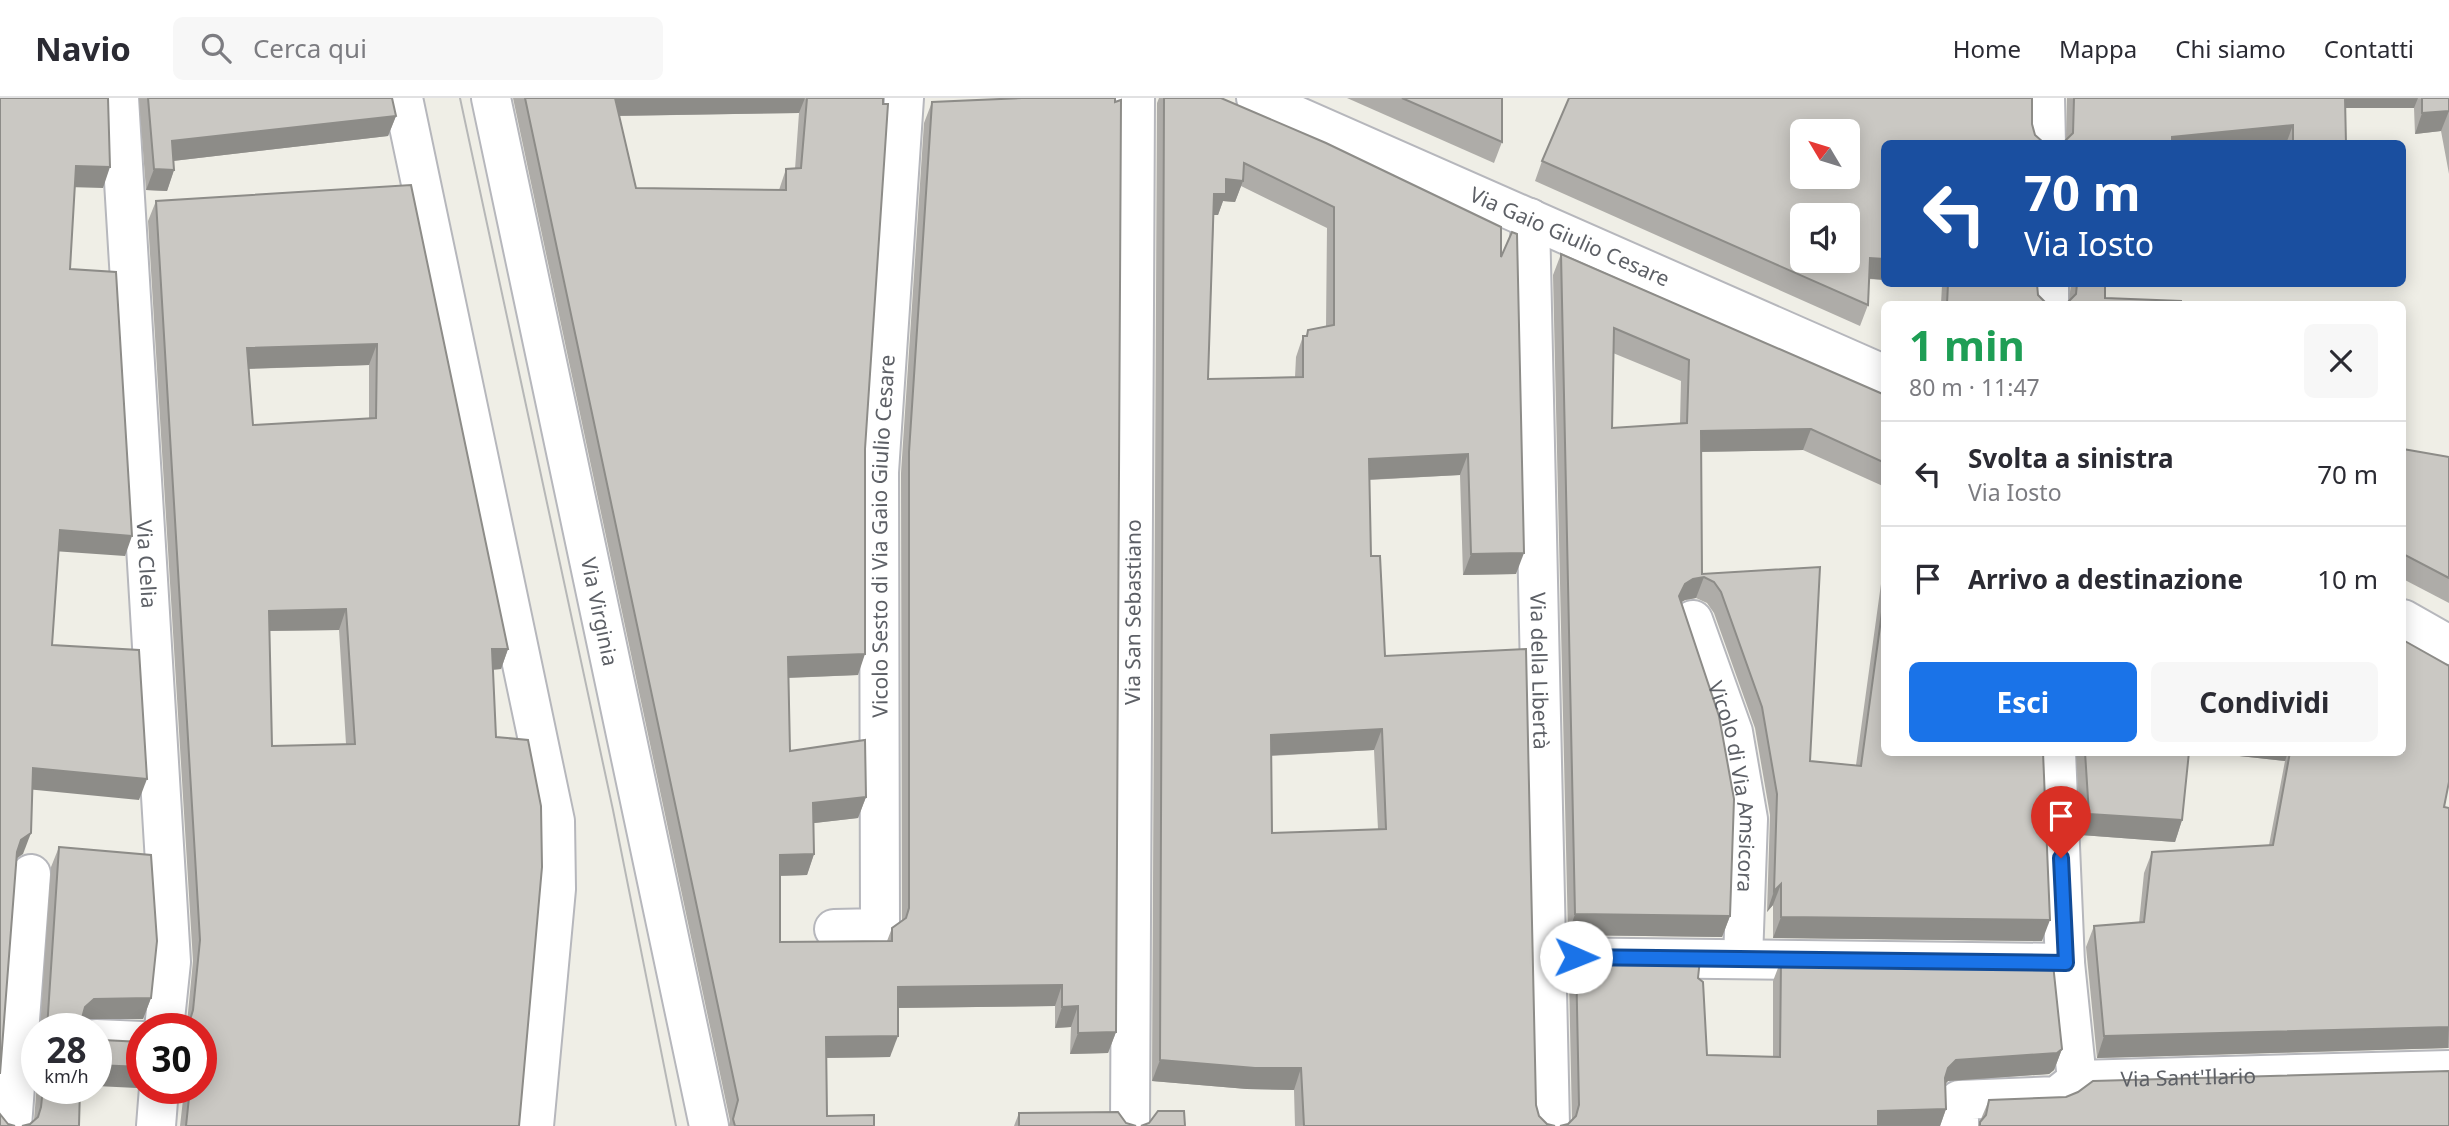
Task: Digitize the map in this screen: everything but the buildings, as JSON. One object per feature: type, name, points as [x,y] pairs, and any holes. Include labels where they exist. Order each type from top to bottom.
[{"type":"street","name":"Via Clelia","points":[[119,98],[171,962],[166,1013]]},
{"type":"street","points":[[402,98],[555,821],[556,890],[534,1126]]},
{"type":"street","name":"Via Virginia","points":[[491,98],[709,1126]]},
{"type":"street","name":"Vicolo Sesto di Via Gaio Giulio Cesare","points":[[834,929],[880,928],[879,472],[904,98]]},
{"type":"street","name":"Via San Sebastiano","points":[[1130,1126],[1135,98]]},
{"type":"street","name":"Via Gaio Giulio Cesare","points":[[1256,98],[1881,373]]},
{"type":"street","points":[[2045,98],[2046,140]]},
{"type":"street","name":"Via della Libertà","points":[[1530,218],[1550,1126]]},
{"type":"street","name":"Vicolo di Via Amsicora","points":[[1693,620],[1733,732],[1748,819],[1743,959]]},
{"type":"street","points":[[2406,622],[2449,645]]},
{"type":"street","points":[[2056,756],[2066,963],[2077,1080]]},
{"type":"street","points":[[28,1013],[31,874]]},
{"type":"street","points":[[1548,957],[2066,963]]},
{"type":"street","name":"Via Sant'Ilario","points":[[1959,1126],[1959,1100],[2057,1096],[2077,1080],[2449,1070]]},
{"type":"street","points":[[12,1126],[21,1075]]},
{"type":"street","points":[[156,1126],[158,1104]]},
{"type":"tram line","points":[[460,98],[613,810],[676,1126]]},
{"type":"route","points":[[1576,957],[2066,963],[2061,858]]}]
